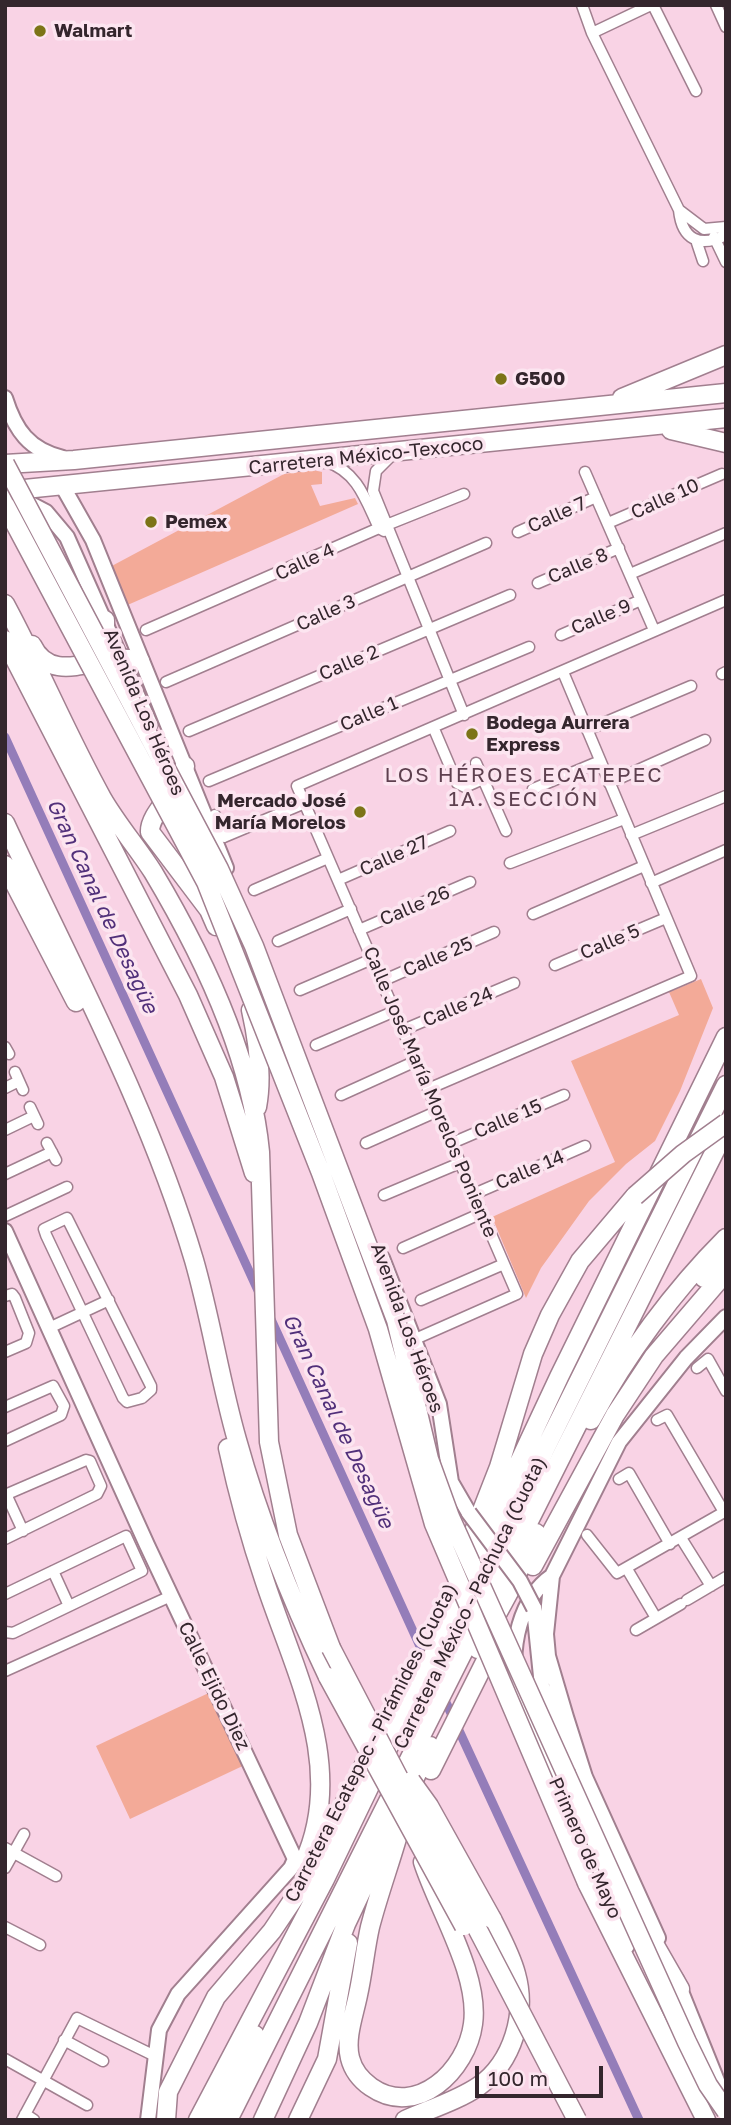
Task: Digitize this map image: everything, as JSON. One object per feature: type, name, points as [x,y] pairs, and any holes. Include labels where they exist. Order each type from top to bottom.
[{"type":"highway","points":[[599,407],[726,355]]},
{"type":"highway","name":"Carretera México-Texcoco","points":[[5,464],[74,460],[726,393]]},
{"type":"highway","name":"Carretera México-Texcoco","points":[[5,491],[324,461],[726,418]]},
{"type":"highway","points":[[646,425],[726,443]]},
{"type":"highway","points":[[5,464],[207,845],[254,946],[396,1320],[429,1459],[450,1517],[687,2042],[708,2085],[726,2110]]},
{"type":"highway","points":[[5,505],[206,882],[317,1160],[379,1329],[435,1524],[587,1884],[653,2012]]},
{"type":"highway","points":[[5,604],[13,637],[188,995],[223,1077],[260,1193]]},
{"type":"highway","points":[[83,665],[100,648],[105,620]]},
{"type":"highway","points":[[13,637],[30,642],[38,656],[48,663],[69,667],[131,659]]},
{"type":"highway","points":[[13,637],[25,647],[97,789],[141,843],[233,1034],[256,1110],[269,1442],[276,1489],[288,1535],[331,1648],[577,2120]]},
{"type":"highway","points":[[141,843],[153,817],[177,789],[186,766]]},
{"type":"highway","points":[[141,843],[159,821],[174,815],[184,818],[193,827]]},
{"type":"highway","points":[[5,823],[115,1057],[166,1180],[194,1260],[236,1438],[261,1521],[286,1588],[406,1835],[565,2120]]},
{"type":"highway","points":[[141,843],[163,851],[209,910],[251,1010],[257,1036],[261,1089],[256,1110]]},
{"type":"highway","points":[[5,865],[89,1027],[115,1057]]},
{"type":"highway","points":[[198,2120],[325,1879],[428,1708],[456,1651],[478,1550],[559,1377],[726,1037]]},
{"type":"highway","name":"Carretera México - Pachuca (Cuota)","points":[[456,1651],[537,1465],[726,1085]]},
{"type":"highway","name":"Carretera México - Pachuca (Cuota)","points":[[228,2120],[456,1651],[726,1126]]},
{"type":"highway","name":"Carretera Ecatepec - Pirámides (Cuota)","points":[[456,1651],[499,1467],[541,1334],[580,1261],[635,1196],[683,1154],[726,1126]]},
{"type":"highway","points":[[456,1651],[509,1592],[559,1482],[598,1408],[678,1291],[726,1238]]},
{"type":"highway","points":[[562,1510],[578,1469],[614,1399],[681,1305],[726,1256]]},
{"type":"highway","name":"Carretera Ecatepec - Pirámides (Cuota)","points":[[166,2120],[168,2092],[216,1997],[272,1931],[428,1708],[456,1651],[562,1510],[615,1416],[654,1356],[726,1272]]},
{"type":"highway","points":[[166,2120],[162,2099],[167,2076],[218,1977],[295,1883],[311,1848],[320,1810],[323,1772],[315,1728],[239,1502],[227,1442],[214,1348]]},
{"type":"highway","points":[[508,1648],[550,1720],[645,1928],[683,1994]]},
{"type":"highway","points":[[263,2120],[308,2023],[428,1708]]},
{"type":"highway","name":"Carretera México - Pachuca (Cuota)","points":[[211,2120],[428,1708]]},
{"type":"highway","name":"Carretera Ecatepec - Pirámides (Cuota)","points":[[298,2120],[327,2059],[346,1952],[353,1928],[406,1835],[428,1708]]},
{"type":"highway","points":[[375,1733],[429,1806],[492,1919],[512,1962],[519,1987],[518,2016],[508,2051],[481,2084],[405,2120]]},
{"type":"highway","points":[[406,1835],[472,1993],[473,2024],[468,2045],[456,2068],[443,2081],[412,2096],[395,2098],[379,2093],[356,2073],[350,2060],[348,2045],[370,1927],[406,1835]]},
{"type":"highway","name":"Primero de Mayo","points":[[653,2012],[706,2120]]},
{"type":"main road","points":[[5,398],[16,428],[24,440],[50,455],[74,460]]},
{"type":"main road","name":"Avenida Los Héroes","points":[[63,487],[93,540],[131,659],[193,827],[224,896],[263,954]]},
{"type":"main road","name":"Avenida Los Héroes","points":[[5,491],[46,512],[67,537],[105,620],[131,659],[186,766],[263,954],[439,1404],[447,1469],[454,1491],[520,1581],[534,1608],[542,1686],[561,1734]]},
{"type":"main road","name":"Calle Ejido Diez","points":[[5,1231],[111,1466],[141,1548],[171,1597],[295,1859],[291,1868],[178,1994],[159,2029],[148,2120]]},
{"type":"main road","name":"Primero de Mayo","points":[[726,1317],[686,1358],[619,1442],[552,1576],[546,1634],[548,1656],[578,1758],[683,1994],[726,2103]]},
{"type":"main road","name":"Primero de Mayo","points":[[552,1576],[539,1585],[530,1598],[519,1628],[515,1659],[517,1686],[533,1732],[605,1891],[653,2012]]},
{"type":"main road","points":[[561,1734],[578,1758]]},
{"type":"main road","points":[[561,1734],[576,1800],[605,1891]]},
{"type":"main road","points":[[653,2012],[665,2021],[676,2019],[684,2011],[683,1994]]},
{"type":"street","points":[[582,5],[592,33],[679,211],[688,237],[697,243],[703,261]]},
{"type":"street","points":[[592,33],[652,5],[696,91]]},
{"type":"street","points":[[716,5],[726,27]]},
{"type":"street","points":[[679,211],[694,224],[712,230],[721,238],[726,262]]},
{"type":"street","points":[[712,230],[726,227]]},
{"type":"street","points":[[697,243],[721,238]]},
{"type":"street","points":[[396,453],[379,466],[372,482],[373,491],[385,528],[464,715]]},
{"type":"street","points":[[324,461],[346,472],[359,485],[385,528]]},
{"type":"street","points":[[584,472],[654,631]]},
{"type":"street","name":"Calle 10","points":[[608,523],[722,474]]},
{"type":"street","points":[[359,485],[364,476],[372,482]]},
{"type":"street","name":"Calle 4","points":[[146,630],[464,494]]},
{"type":"street","name":"Calle 7","points":[[518,532],[596,497]]},
{"type":"street","points":[[630,574],[726,533]]},
{"type":"street","name":"Calle 3","points":[[166,682],[486,543]]},
{"type":"street","name":"Calle 8","points":[[538,583],[619,548]]},
{"type":"street","name":"Calle 2","points":[[189,731],[510,595]]},
{"type":"street","name":"Calle 9","points":[[561,635],[641,600]]},
{"type":"street","points":[[483,779],[465,787],[457,783],[433,729],[726,600]]},
{"type":"street","name":"Calle 1","points":[[209,781],[529,647]]},
{"type":"street","points":[[428,1089],[691,976],[563,672]]},
{"type":"street","points":[[587,730],[691,686]]},
{"type":"street","name":"Calle José María Morelos Poniente","points":[[414,1339],[517,1294],[297,786],[433,729]]},
{"type":"street","points":[[609,783],[705,740]]},
{"type":"street","points":[[533,789],[600,761]]},
{"type":"street","points":[[476,763],[506,831]]},
{"type":"street","points":[[631,835],[726,796]]},
{"type":"street","points":[[215,815],[224,837],[304,803]]},
{"type":"street","points":[[510,863],[624,819]]},
{"type":"street","name":"Calle 27","points":[[338,880],[450,831]]},
{"type":"street","points":[[651,883],[726,850]]},
{"type":"street","points":[[254,890],[328,858]]},
{"type":"street","points":[[533,914],[644,866]]},
{"type":"street","name":"Calle 26","points":[[359,930],[470,882]]},
{"type":"street","points":[[278,941],[351,909]]},
{"type":"street","name":"Calle 5","points":[[555,965],[666,918]]},
{"type":"street","name":"Calle 25","points":[[382,981],[494,932]]},
{"type":"street","points":[[300,990],[372,959]]},
{"type":"street","name":"Calle 24","points":[[403,1030],[514,984]]},
{"type":"street","points":[[316,1045],[395,1011]]},
{"type":"street","points":[[341,1095],[416,1061]]},
{"type":"street","points":[[5,1088],[19,1081]]},
{"type":"street","name":"Calle 15","points":[[452,1143],[564,1096]]},
{"type":"street","points":[[366,1143],[438,1111]]},
{"type":"street","points":[[5,1130],[34,1116]]},
{"type":"street","name":"Calle 14","points":[[474,1195],[585,1146]]},
{"type":"street","points":[[5,1174],[51,1151]]},
{"type":"street","points":[[384,1195],[460,1163]]},
{"type":"street","points":[[5,1216],[67,1187]]},
{"type":"street","name":"Calle 14","points":[[403,1248],[482,1213]]},
{"type":"street","points":[[67,1218],[109,1300],[151,1391],[142,1398],[127,1402],[44,1229],[67,1218]]},
{"type":"street","points":[[421,1300],[504,1264]]},
{"type":"street","points":[[5,1296],[12,1294],[22,1313],[29,1340],[5,1352]]},
{"type":"street","points":[[49,1328],[109,1300]]},
{"type":"street","points":[[22,1313],[39,1306]]},
{"type":"street","points":[[697,1368],[708,1359],[726,1391]]},
{"type":"street","points":[[5,1408],[53,1386],[64,1406],[61,1415],[5,1441]]},
{"type":"street","points":[[60,1395],[76,1388]]},
{"type":"street","points":[[622,1571],[725,1511],[667,1415],[657,1420]]},
{"type":"street","points":[[5,1539],[23,1531],[101,1492],[90,1461],[80,1460],[6,1494],[23,1531]]},
{"type":"street","points":[[96,1472],[111,1466]]},
{"type":"street","points":[[619,1479],[629,1473],[670,1544]]},
{"type":"street","points":[[587,1535],[622,1571],[656,1618]]},
{"type":"street","points":[[5,1594],[126,1536],[141,1548],[142,1571],[13,1633],[5,1632]]},
{"type":"street","points":[[681,1538],[711,1586]]},
{"type":"street","points":[[53,1571],[69,1606]]},
{"type":"street","points":[[636,1630],[726,1577]]},
{"type":"street","points":[[5,1671],[171,1597]]},
{"type":"street","points":[[5,1868],[10,1850],[23,1834]]},
{"type":"street","points":[[10,1850],[56,1876]]},
{"type":"street","points":[[5,1927],[40,1945]]},
{"type":"street","points":[[27,2118],[43,2078],[77,2018],[155,2056]]},
{"type":"street","points":[[64,2040],[103,2061]]},
{"type":"street","points":[[5,2059],[87,2105]]},
{"type":"shaded area","points":[[313,470],[322,472],[322,484],[311,485],[320,506],[355,498],[358,504],[123,607],[108,568],[284,474]]},
{"type":"shaded area","points":[[701,979],[713,1008],[680,1091],[655,1141],[626,1164],[589,1201],[541,1268],[526,1298],[492,1217],[615,1162],[571,1061],[679,1015],[669,992]]},
{"type":"shaded area","points":[[215,1690],[249,1763],[130,1819],[96,1746]]},
{"type":"waterway","name":"Gran Canal de Desagüe","points":[[5,737],[260,1295]]},
{"type":"waterway","name":"Gran Canal de Desagüe","points":[[270,1317],[428,1664]]},
{"type":"waterway","name":"Gran Canal de Desagüe","points":[[443,1696],[639,2120]]},
{"type":"place","name":"Walmart","points":[[40,31]]},
{"type":"place","name":"G500","points":[[501,379]]},
{"type":"place","name":"Pemex","points":[[151,522]]},
{"type":"place","name":"Bodega Aurrera Express","points":[[472,734]]},
{"type":"place","name":"Mercado José María Morelos","points":[[360,812]]},
{"type":"district","name":"LOS HÉROES ECATEPEC 1A. SECCIÓN","points":[[524,787]]}]
